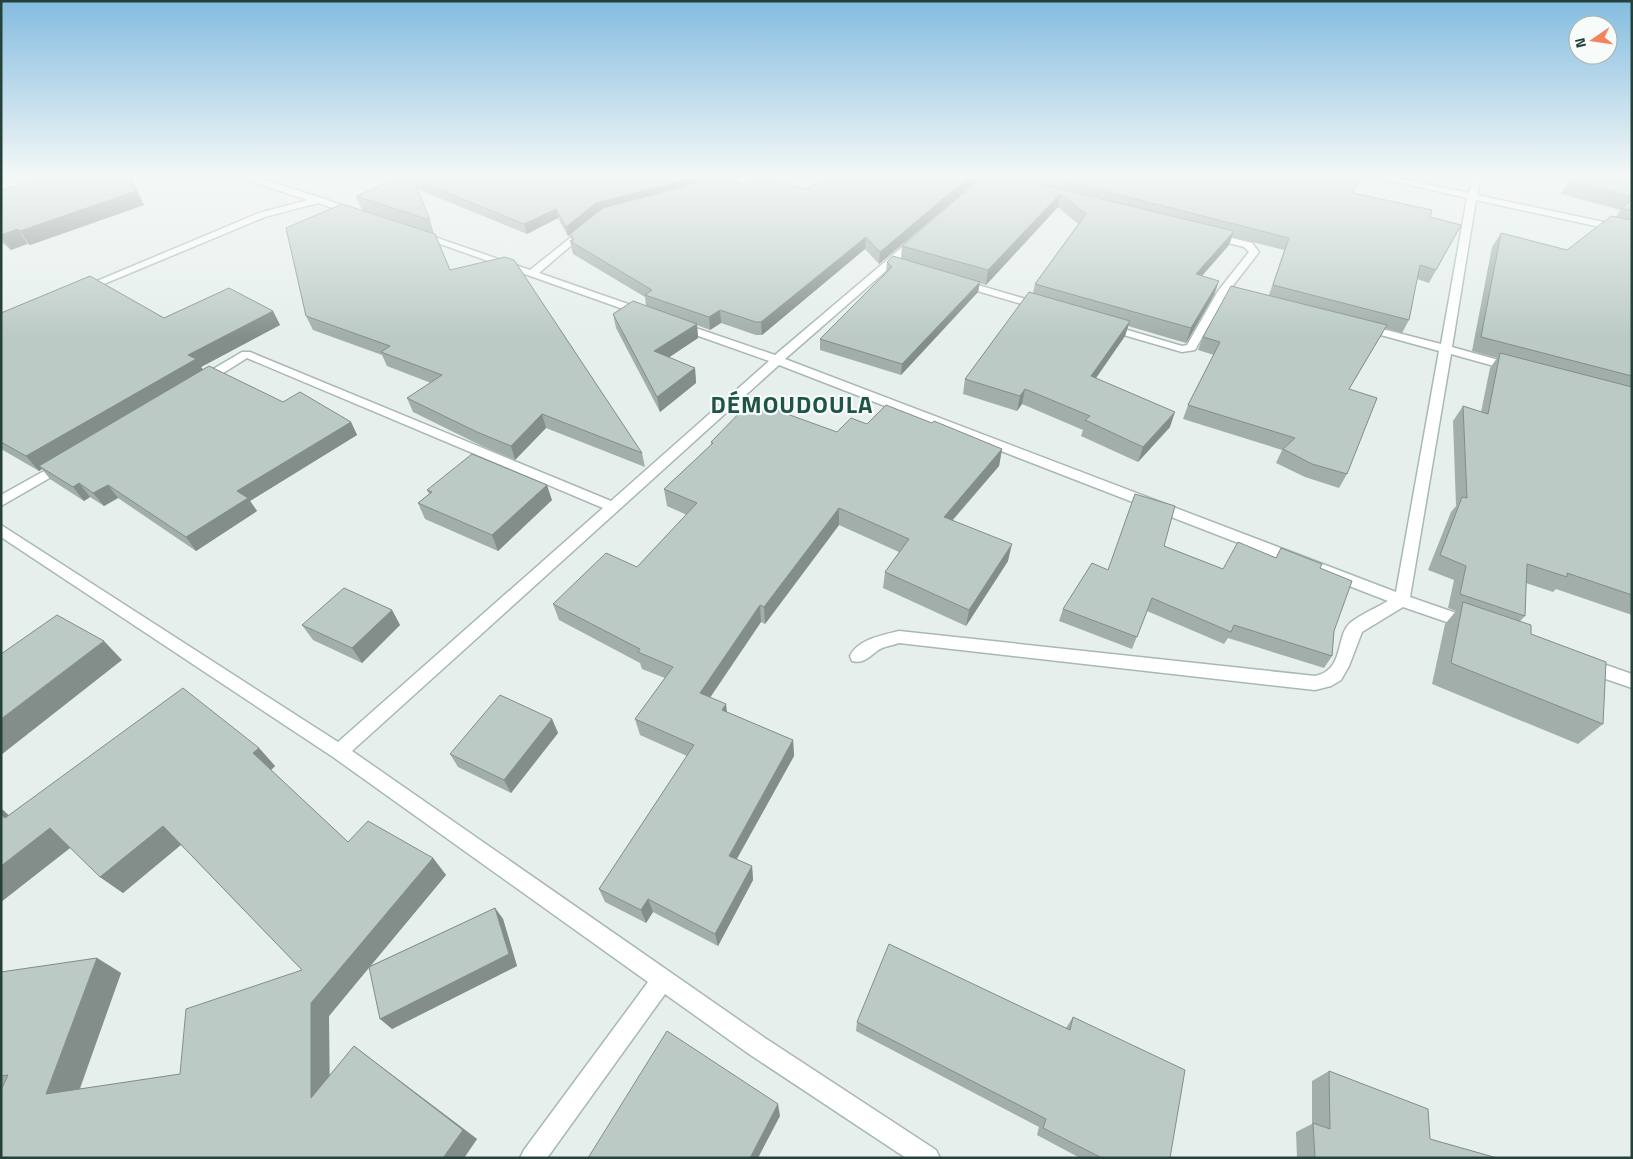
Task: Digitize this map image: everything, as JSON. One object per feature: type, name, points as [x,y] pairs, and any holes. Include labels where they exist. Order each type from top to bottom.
[{"type":"street","points":[[73,293],[225,230]]},
{"type":"street","points":[[533,273],[584,230]]},
{"type":"street","points":[[858,656],[876,644],[899,637],[1315,683],[1326,681],[1336,675],[1356,628],[1402,600],[1466,230]]},
{"type":"street","points":[[339,752],[776,360],[896,263],[926,231]]},
{"type":"street","points":[[412,232],[776,360],[1402,600],[1485,629]]},
{"type":"street","points":[[1097,324],[1187,349],[1191,348],[1254,252],[1253,248],[1248,245],[1201,233]]},
{"type":"street","points":[[947,279],[1050,310]]},
{"type":"street","points":[[1349,323],[1520,369]]},
{"type":"street","points":[[187,390],[246,354],[613,507]]},
{"type":"street","points":[[1,501],[69,461]]},
{"type":"street","points":[[1,530],[339,752],[756,1046],[928,1158]]},
{"type":"street","points":[[1577,662],[1632,681]]},
{"type":"street","points":[[532,1158],[662,980]]},
{"type":"building","points":[[1,230],[15,230],[1,235]]},
{"type":"building","points":[[286,230],[423,230],[435,234],[450,270],[505,257],[514,260],[642,453],[542,414],[511,446],[477,432],[407,398],[442,375],[381,352],[390,346],[306,316]]},
{"type":"building","points":[[575,230],[906,230],[880,252],[866,237],[761,322],[720,310],[709,317],[645,295],[652,290],[570,241],[574,240],[570,234]]},
{"type":"building","points":[[920,230],[1026,230],[988,270],[902,246]]},
{"type":"building","points":[[1074,230],[1234,231],[1196,274],[1219,281],[1191,328],[1035,284]]},
{"type":"building","points":[[1258,230],[1458,230],[1436,270],[1420,265],[1409,320],[1273,285],[1289,238]]},
{"type":"building","points":[[1593,230],[1632,230],[1632,376],[1481,337],[1501,233],[1567,250]]},
{"type":"building","points":[[893,256],[980,282],[902,364],[820,339],[892,267],[887,262]]},
{"type":"building","points":[[90,276],[164,318],[229,288],[273,311],[188,355],[196,359],[26,456],[1,442],[1,313]]},
{"type":"building","points":[[1231,286],[1387,325],[1349,389],[1377,398],[1347,474],[1312,464],[1283,449],[1295,438],[1188,405],[1220,342],[1203,337]]},
{"type":"building","points":[[1029,292],[1130,321],[1091,376],[1175,412],[1143,447],[1085,420],[1090,416],[1025,389],[1020,396],[965,379]]},
{"type":"building","points":[[633,301],[697,324],[654,351],[695,368],[657,397],[613,314]]},
{"type":"building","points":[[1500,353],[1632,387],[1632,595],[1567,573],[1567,577],[1527,564],[1525,616],[1460,594],[1466,566],[1440,555],[1462,497],[1467,498],[1463,406],[1488,414]]},
{"type":"building","points":[[209,366],[283,402],[300,392],[351,422],[237,491],[248,498],[186,537],[108,485],[93,493],[79,483],[73,487],[39,466]]},
{"type":"building","points":[[751,401],[837,432],[851,418],[867,424],[886,405],[932,423],[934,421],[1002,449],[944,517],[1012,544],[969,610],[885,572],[909,539],[839,508],[764,607],[760,605],[700,693],[726,704],[722,710],[793,740],[729,856],[752,866],[715,934],[648,899],[641,910],[599,889],[694,745],[635,719],[673,667],[638,652],[640,649],[553,604],[606,553],[637,567],[697,503],[664,489],[713,443],[711,442]]},
{"type":"building","points":[[472,454],[547,485],[492,535],[418,503],[432,492],[427,490]]},
{"type":"building","points":[[1135,494],[1175,506],[1164,546],[1223,569],[1238,542],[1276,558],[1281,548],[1322,564],[1320,568],[1352,581],[1334,631],[1332,656],[1234,625],[1231,632],[1152,598],[1137,637],[1063,609],[1092,563],[1108,570]]},
{"type":"building","points":[[344,588],[392,610],[352,648],[302,625]]},
{"type":"building","points":[[1463,602],[1531,625],[1531,634],[1606,662],[1603,724],[1451,663]]},
{"type":"building","points":[[57,615],[104,641],[1,719],[1,654]]},
{"type":"building","points":[[183,688],[259,748],[253,753],[348,842],[368,821],[433,858],[311,1003],[311,1098],[354,1046],[463,1130],[443,1158],[1,1158],[1,1090],[8,1075],[1,1076],[1,972],[97,958],[46,1094],[180,1074],[186,1009],[302,970],[163,826],[100,877],[50,828],[1,866],[1,815],[5,818]]},
{"type":"building","points":[[500,695],[552,719],[504,780],[450,754]]},
{"type":"building","points":[[495,908],[509,954],[380,1019],[369,967]]},
{"type":"building","points":[[889,944],[1070,1030],[1073,1017],[1185,1070],[1170,1158],[1102,1158],[1043,1128],[1046,1119],[857,1022]]},
{"type":"building","points":[[667,1031],[778,1104],[750,1158],[588,1158]]},
{"type":"building","points":[[1329,1071],[1428,1109],[1430,1139],[1497,1158],[1315,1158],[1313,1123],[1330,1129]]},
{"type":"district","name":"DÉMOUDOULA","points":[[792,404]]}]
